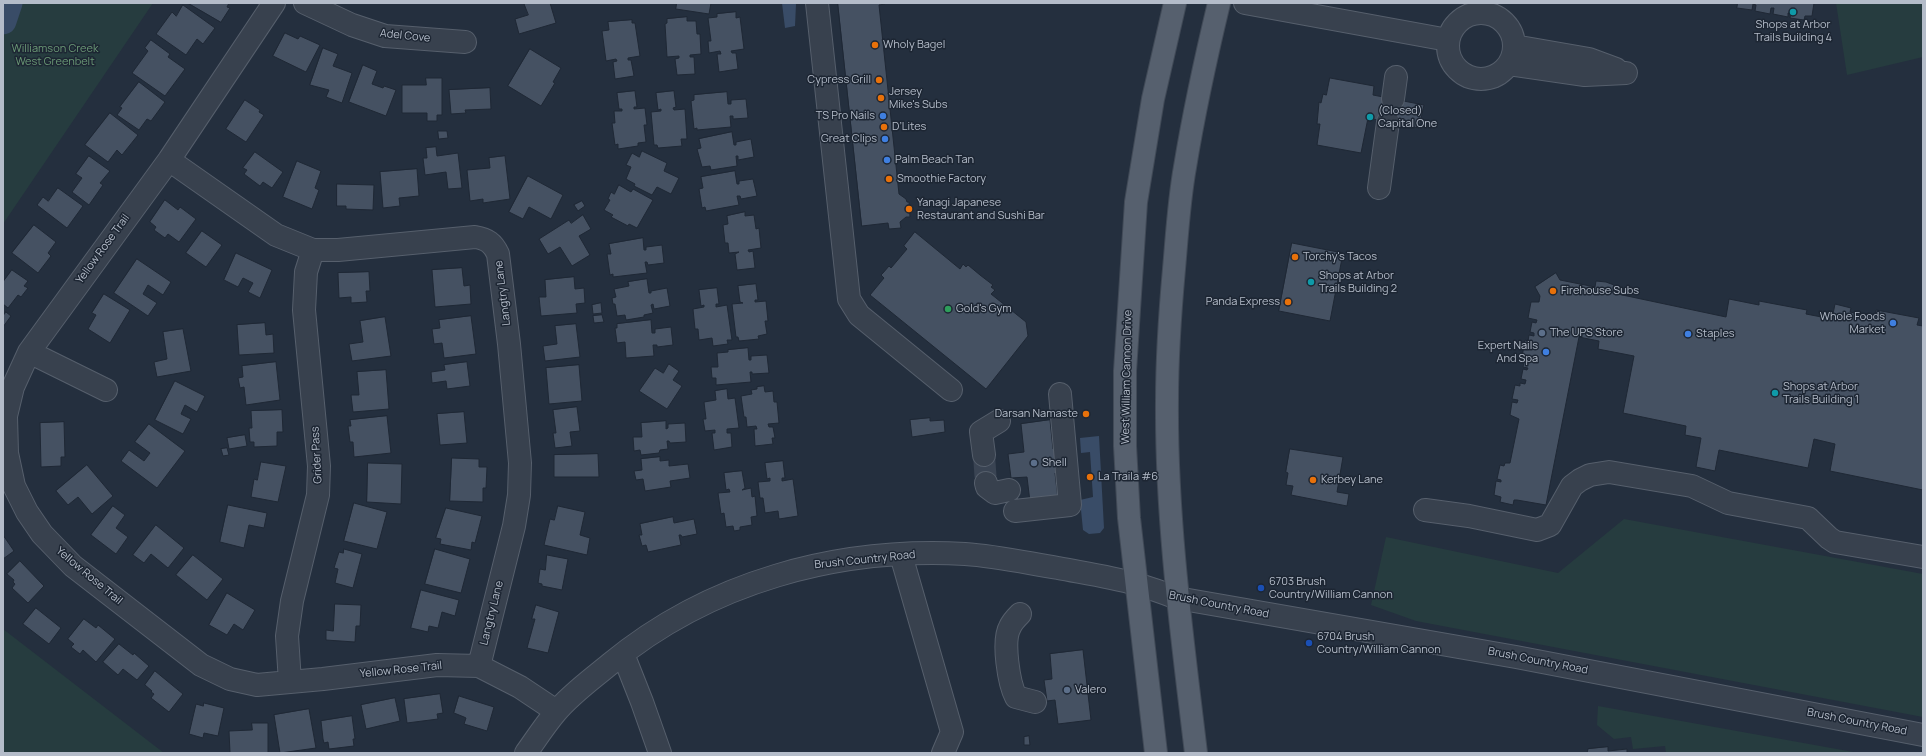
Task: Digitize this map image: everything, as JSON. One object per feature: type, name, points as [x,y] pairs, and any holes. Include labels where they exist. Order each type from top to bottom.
[{"type":"main road","name":"West William Cannon Drive","points":[[1156,753],[1129,518],[1125,446],[1125,371],[1129,287],[1136,202],[1153,99],[1175,3]]},
{"type":"main road","points":[[1196,753],[1177,598],[1170,504],[1167,401],[1170,318],[1178,224],[1185,168],[1201,77],[1219,3]]},
{"type":"street","name":"Yellow Rose Trail","points":[[274,3],[169,160],[29,352],[13,387],[6,416],[7,454],[14,486],[26,512],[42,534],[73,566],[201,665],[230,679],[257,685],[437,665],[479,666],[520,687],[556,711]]},
{"type":"street","name":"Adel Cove","points":[[305,3],[352,25],[385,36],[465,42]]},
{"type":"street","points":[[817,3],[849,299],[858,316],[951,390]]},
{"type":"street","points":[[1245,3],[1448,40]]},
{"type":"street","points":[[1486,9],[1507,25],[1514,39],[1512,55],[1495,76],[1478,79],[1469,77],[1458,69],[1450,58],[1448,40],[1454,26],[1460,20],[1486,9]]},
{"type":"street","points":[[1393,99],[1396,77]]},
{"type":"street","points":[[1379,188],[1388,122]]},
{"type":"street","name":"Langtry Lane","points":[[169,160],[276,235],[313,250],[357,248],[475,237],[485,239],[494,244],[498,254],[509,344],[520,463],[519,495],[514,526],[479,666]]},
{"type":"street","name":"Grider Pass","points":[[290,682],[288,636],[292,601],[318,495],[319,466],[304,310],[306,272],[313,250]]},
{"type":"street","points":[[29,352],[106,390]]},
{"type":"street","points":[[1015,511],[1070,505],[1060,394]]},
{"type":"street","points":[[984,455],[981,432],[999,421]]},
{"type":"street","points":[[1425,510],[1469,516],[1537,530],[1544,529],[1556,518],[1572,486],[1590,475],[1609,472],[1692,486],[1728,503],[1808,518],[1835,542],[1923,557]]},
{"type":"street","points":[[986,483],[987,487],[995,493],[1009,490]]},
{"type":"street","name":"Brush Country Road","points":[[526,753],[556,711],[623,654],[685,613],[728,592],[770,576],[799,568],[840,560],[901,555],[964,554],[1005,559],[1136,584],[1177,598],[1516,657],[1923,735]]},
{"type":"street","points":[[901,555],[952,732],[943,753]]},
{"type":"street","points":[[1020,614],[1009,628],[1007,650],[1011,689],[1016,697],[1035,702]]},
{"type":"street","points":[[623,654],[660,753]]},
{"type":"green space","name":"Williamson Creek West Greenbelt","points":[[3,3],[153,3],[3,224]]},
{"type":"green space","points":[[1836,3],[1923,3],[1923,57],[1847,75]]},
{"type":"green space","points":[[1624,519],[1923,574],[1923,717],[1416,621],[1371,605],[1386,537],[1558,573]]},
{"type":"green space","points":[[3,629],[164,753],[3,753]]},
{"type":"green space","points":[[1598,706],[1859,753],[1666,753],[1665,746],[1633,749],[1631,737],[1614,739],[1597,725]]},
{"type":"water","points":[[782,3],[798,3],[796,4],[795,26],[785,28]]},
{"type":"water","points":[[1099,436],[1104,528],[1100,533],[1089,534],[1083,530],[1080,500],[1093,497],[1090,452],[1081,453],[1080,438]]},
{"type":"building","points":[[188,3],[229,3],[227,7],[230,8],[221,22]]},
{"type":"building","points":[[524,3],[550,3],[556,23],[519,34],[515,19],[528,15]]},
{"type":"building","points":[[677,3],[711,3],[709,14],[676,9]]},
{"type":"building","points":[[838,3],[885,4],[879,5],[899,194],[906,199],[907,202],[909,202],[910,217],[906,217],[900,222],[901,228],[889,229],[888,223],[862,226]]},
{"type":"building","name":"Shops at Arbor Trails Building 4","points":[[1738,3],[1814,3],[1812,16],[1805,16],[1804,20],[1790,18],[1791,13],[1788,13],[1788,17],[1773,14],[1774,8],[1771,8],[1770,14],[1755,11],[1756,5],[1753,4],[1752,10],[1737,8]]},
{"type":"building","points":[[183,5],[215,28],[203,44],[197,39],[186,55],[156,34],[172,12],[176,16]]},
{"type":"building","points":[[736,12],[736,18],[740,17],[744,49],[731,51],[732,53],[736,53],[738,69],[719,72],[717,54],[721,54],[720,51],[709,53],[708,41],[711,41],[708,18],[717,17],[717,14]]},
{"type":"building","points":[[687,17],[687,21],[696,21],[697,34],[700,34],[701,54],[690,55],[690,57],[694,57],[695,74],[677,75],[675,59],[679,58],[679,56],[667,57],[665,24],[667,23],[667,19]]},
{"type":"building","points":[[632,20],[632,23],[635,23],[640,56],[628,58],[628,60],[631,60],[634,76],[615,79],[613,62],[617,61],[616,59],[606,61],[602,31],[609,30],[608,22]]},
{"type":"building","points":[[285,33],[298,39],[300,36],[320,45],[306,72],[273,56]]},
{"type":"building","points":[[151,40],[170,54],[168,57],[185,69],[165,96],[132,73],[148,51],[145,48]]},
{"type":"building","points":[[323,48],[338,54],[333,66],[352,73],[342,103],[326,97],[329,90],[310,85]]},
{"type":"building","points":[[530,49],[561,68],[553,82],[555,83],[541,106],[508,86]]},
{"type":"building","points":[[363,65],[377,71],[372,84],[383,88],[384,86],[396,90],[386,116],[349,102]]},
{"type":"building","points":[[426,78],[442,78],[442,115],[437,115],[437,121],[427,121],[427,113],[402,113],[402,85],[426,85]]},
{"type":"building","name":"(Closed) Capital One","points":[[1330,78],[1374,86],[1373,95],[1424,105],[1419,128],[1368,118],[1361,153],[1317,145],[1320,124],[1317,124],[1319,102],[1321,103],[1323,94],[1326,95]]},
{"type":"building","points":[[139,82],[165,102],[151,121],[147,119],[139,130],[117,115],[122,108],[120,107]]},
{"type":"building","points":[[490,88],[491,109],[465,110],[466,113],[451,114],[449,90]]},
{"type":"building","points":[[635,91],[637,107],[634,107],[634,109],[645,108],[647,125],[644,125],[646,142],[638,143],[638,146],[618,149],[618,144],[615,145],[612,123],[615,123],[614,111],[622,111],[622,109],[619,109],[617,93]]},
{"type":"building","points":[[674,91],[676,107],[673,108],[674,110],[685,109],[687,139],[681,139],[682,146],[658,148],[657,145],[654,145],[651,112],[661,111],[661,109],[658,110],[656,93]]},
{"type":"building","points":[[727,92],[728,104],[731,104],[731,100],[746,99],[748,118],[733,119],[733,116],[730,116],[731,127],[694,129],[691,101],[694,100],[694,95]]},
{"type":"building","points":[[245,100],[260,110],[259,112],[264,115],[246,142],[226,129]]},
{"type":"building","points":[[110,113],[138,135],[122,155],[117,150],[108,162],[85,145]]},
{"type":"building","points":[[438,131],[447,131],[448,138],[439,139]]},
{"type":"building","points":[[732,132],[734,145],[736,145],[736,142],[751,139],[754,157],[738,160],[738,156],[736,156],[737,166],[711,170],[710,166],[702,167],[697,149],[701,148],[699,139]]},
{"type":"building","points":[[436,147],[437,156],[458,153],[462,188],[448,189],[446,172],[425,175],[423,158],[427,158],[426,148]]},
{"type":"building","points":[[642,151],[667,163],[664,171],[679,178],[671,194],[657,187],[652,195],[634,186],[635,184],[626,179],[631,167],[626,165],[632,153],[639,157]]},
{"type":"building","points":[[255,152],[283,172],[272,188],[263,182],[260,186],[244,174],[247,170],[243,168]]},
{"type":"building","points":[[89,156],[110,171],[100,183],[103,185],[89,205],[72,192],[82,178],[76,174]]},
{"type":"building","points":[[505,156],[510,199],[483,203],[483,199],[470,201],[467,170],[490,168],[489,158]]},
{"type":"building","points":[[297,161],[321,171],[315,188],[319,190],[312,209],[283,197]]},
{"type":"building","points":[[417,169],[419,196],[399,198],[400,206],[383,208],[380,172]]},
{"type":"building","points":[[735,171],[737,184],[739,184],[739,181],[753,179],[757,196],[741,199],[740,196],[737,196],[739,205],[706,211],[705,207],[702,208],[699,189],[703,188],[701,177]]},
{"type":"building","points":[[528,176],[563,195],[551,219],[529,207],[523,219],[509,212]]},
{"type":"building","points":[[337,184],[374,185],[373,210],[346,209],[346,206],[337,206]]},
{"type":"building","points":[[619,185],[631,192],[633,189],[653,200],[637,228],[629,224],[628,226],[611,217],[613,215],[604,210],[610,200],[608,199],[611,192],[614,194]]},
{"type":"building","points":[[58,188],[83,206],[67,228],[37,205],[43,197],[48,201]]},
{"type":"building","points":[[165,200],[178,210],[180,207],[196,219],[179,242],[168,234],[165,238],[154,230],[156,227],[150,222]]},
{"type":"building","points":[[582,201],[585,206],[578,211],[574,205]]},
{"type":"building","points":[[745,212],[745,216],[754,215],[756,229],[759,228],[761,248],[748,250],[749,252],[753,251],[755,268],[737,270],[735,254],[739,252],[729,253],[728,243],[725,243],[723,225],[728,224],[727,216]]},
{"type":"building","points":[[583,215],[591,229],[579,236],[590,255],[572,266],[560,247],[548,254],[539,239],[569,220],[571,223]]},
{"type":"building","points":[[34,225],[56,242],[48,253],[51,256],[38,273],[12,253]]},
{"type":"building","points":[[202,231],[222,245],[206,267],[186,253]]},
{"type":"building","name":"Gold's Gym","points":[[915,232],[960,269],[963,264],[966,267],[968,265],[993,285],[991,287],[995,290],[991,294],[1026,322],[1028,336],[986,389],[870,295],[884,278],[881,275],[889,266],[891,268],[907,249],[904,246]]},
{"type":"building","points":[[643,238],[644,250],[646,250],[646,247],[662,245],[664,263],[648,265],[647,262],[645,262],[647,273],[613,277],[613,274],[610,275],[607,254],[611,254],[609,244]]},
{"type":"building","name":"Shops at Arbor Trails Building 2","points":[[1292,243],[1343,253],[1330,321],[1279,311]]},
{"type":"building","points":[[236,253],[272,270],[260,298],[248,292],[253,283],[243,278],[238,287],[224,280]]},
{"type":"building","points":[[137,259],[171,282],[163,295],[148,285],[143,294],[157,303],[148,316],[114,293]]},
{"type":"building","points":[[462,268],[464,286],[470,285],[471,304],[435,307],[432,270]]},
{"type":"building","points":[[12,270],[28,281],[24,286],[28,288],[21,297],[18,295],[8,308],[3,304],[3,282]]},
{"type":"building","points":[[369,272],[370,291],[366,291],[367,302],[351,303],[351,297],[339,298],[338,273]]},
{"type":"building","name":"Shops at Arbor Trails Building 1","points":[[1556,273],[1560,280],[1595,287],[1596,281],[1606,282],[1614,285],[1613,293],[1726,317],[1729,299],[1759,305],[1759,301],[1807,310],[1806,314],[1832,319],[1835,304],[1851,308],[1850,312],[1874,317],[1876,310],[1919,318],[1917,325],[1923,326],[1923,490],[1830,471],[1835,444],[1814,439],[1808,468],[1719,450],[1715,471],[1696,467],[1701,438],[1685,435],[1686,426],[1623,413],[1634,356],[1598,349],[1599,341],[1579,337],[1546,505],[1517,500],[1514,500],[1513,505],[1500,502],[1501,497],[1494,495],[1496,481],[1501,482],[1501,480],[1497,479],[1500,465],[1504,466],[1505,463],[1510,463],[1519,419],[1510,415],[1512,402],[1517,403],[1518,400],[1512,399],[1515,385],[1520,386],[1520,383],[1525,384],[1526,380],[1521,379],[1523,369],[1527,370],[1528,368],[1523,367],[1525,358],[1522,357],[1525,340],[1528,341],[1529,335],[1534,336],[1534,333],[1530,332],[1532,322],[1536,323],[1537,320],[1528,318],[1531,302],[1539,302],[1540,296],[1535,287]]},
{"type":"building","points":[[574,277],[575,289],[584,288],[585,303],[576,304],[577,313],[541,316],[539,297],[546,297],[545,280]]},
{"type":"building","points":[[647,279],[649,293],[651,293],[651,291],[667,288],[670,306],[654,309],[653,304],[651,305],[653,313],[644,315],[644,317],[626,320],[625,315],[617,316],[615,304],[613,304],[612,298],[616,297],[614,289],[629,286],[628,282]]},
{"type":"building","points":[[756,284],[758,300],[755,300],[755,302],[766,301],[768,321],[765,321],[767,334],[758,336],[759,339],[739,341],[738,337],[736,337],[732,304],[743,303],[740,302],[738,286]]},
{"type":"building","points":[[717,288],[719,304],[716,304],[716,307],[727,305],[732,340],[727,340],[728,344],[713,346],[712,338],[699,340],[698,329],[695,329],[693,309],[704,307],[704,305],[701,306],[699,290]]},
{"type":"building","points":[[104,294],[130,310],[110,343],[88,329],[96,315],[92,313]]},
{"type":"building","points":[[601,303],[602,313],[593,314],[592,305]]},
{"type":"building","points":[[6,312],[11,316],[3,327],[3,313],[4,314]]},
{"type":"building","points":[[602,315],[604,322],[594,323],[593,316]]},
{"type":"building","points":[[471,316],[476,354],[444,358],[442,343],[434,344],[432,329],[440,328],[439,320]]},
{"type":"building","points":[[385,317],[391,356],[352,361],[349,344],[363,342],[360,321]]},
{"type":"building","points":[[651,320],[652,333],[655,333],[655,329],[671,327],[673,345],[657,347],[657,345],[653,345],[654,356],[626,358],[625,342],[617,343],[615,328],[617,328],[617,324]]},
{"type":"building","points":[[265,323],[266,335],[273,334],[274,353],[239,355],[237,325]]},
{"type":"building","points":[[576,324],[580,357],[545,361],[543,346],[557,344],[555,326]]},
{"type":"building","points":[[183,329],[191,371],[157,377],[154,362],[167,359],[163,332]]},
{"type":"building","points":[[748,348],[749,360],[751,360],[751,356],[767,355],[769,373],[752,374],[752,372],[750,372],[751,382],[716,385],[716,378],[712,378],[711,367],[718,367],[717,353],[728,352],[728,350]]},
{"type":"building","points":[[276,362],[280,400],[246,405],[244,387],[240,388],[238,378],[243,377],[242,366]]},
{"type":"building","points":[[467,362],[470,386],[447,389],[446,381],[432,383],[431,372],[445,370],[444,365]]},
{"type":"building","points":[[669,364],[679,371],[673,380],[682,386],[667,409],[639,391],[655,368],[663,373]]},
{"type":"building","points":[[579,365],[582,401],[549,404],[546,368]]},
{"type":"building","points":[[386,370],[389,409],[353,412],[351,395],[359,395],[357,372]]},
{"type":"building","points":[[175,381],[205,396],[197,412],[185,405],[181,414],[191,419],[183,434],[155,420]]},
{"type":"building","points":[[764,386],[765,392],[773,391],[774,402],[777,402],[779,423],[768,424],[769,427],[773,427],[775,438],[772,438],[773,444],[755,446],[754,429],[757,429],[756,426],[747,427],[741,396],[752,394],[751,390]]},
{"type":"building","points":[[727,389],[728,399],[735,398],[739,428],[727,429],[727,433],[731,433],[732,447],[714,450],[712,433],[715,433],[715,430],[705,431],[703,419],[706,419],[704,402],[716,400],[715,391]]},
{"type":"building","points":[[577,407],[580,431],[570,432],[572,446],[555,448],[553,433],[556,433],[553,410]]},
{"type":"building","points":[[282,410],[283,432],[277,432],[277,446],[254,447],[254,442],[250,442],[249,428],[252,428],[251,411]]},
{"type":"building","points":[[464,412],[467,443],[440,445],[437,414]]},
{"type":"building","points":[[387,416],[391,453],[354,457],[353,442],[350,442],[348,426],[351,426],[350,420]]},
{"type":"building","points":[[930,418],[930,421],[944,420],[945,432],[912,437],[910,420]]},
{"type":"building","name":"Shell","points":[[1050,420],[1053,449],[1057,449],[1060,472],[1055,473],[1058,499],[1030,502],[1027,477],[1011,478],[1008,454],[1024,452],[1021,424]]},
{"type":"building","points":[[666,421],[666,429],[668,428],[668,424],[685,423],[686,442],[670,443],[667,441],[668,449],[660,450],[659,453],[641,455],[640,450],[634,451],[633,437],[642,437],[641,423]]},
{"type":"building","points":[[64,422],[65,457],[61,457],[61,466],[41,467],[40,423]]},
{"type":"building","points":[[149,424],[185,451],[157,488],[121,461],[129,450],[144,461],[150,453],[135,442]]},
{"type":"building","points":[[245,435],[247,446],[229,449],[227,438]]},
{"type":"building","points":[[227,448],[229,455],[223,456],[221,449]]},
{"type":"building","name":"Kerbey Lane","points":[[1290,449],[1343,457],[1337,492],[1349,494],[1347,506],[1291,495],[1293,486],[1286,485],[1288,473],[1286,472]]},
{"type":"building","points":[[598,454],[599,477],[554,477],[554,455]]},
{"type":"building","points":[[992,454],[996,481],[977,484],[974,457]]},
{"type":"building","points":[[660,457],[660,461],[669,460],[669,466],[688,464],[690,478],[670,481],[671,487],[645,491],[643,479],[636,480],[634,471],[642,470],[641,459]]},
{"type":"building","points":[[452,458],[479,459],[479,467],[487,467],[486,488],[483,488],[483,502],[450,501]]},
{"type":"building","points":[[783,461],[785,478],[782,478],[782,481],[793,479],[798,516],[779,519],[778,511],[765,513],[763,498],[760,498],[758,482],[770,481],[770,478],[767,479],[765,463]]},
{"type":"building","points":[[261,462],[286,466],[278,502],[251,497],[254,479],[257,480]]},
{"type":"building","points":[[368,463],[402,464],[401,504],[367,502]]},
{"type":"building","points":[[87,465],[113,496],[92,514],[78,497],[68,505],[56,491]]},
{"type":"building","points":[[742,471],[745,488],[742,490],[751,488],[752,497],[755,496],[757,516],[751,517],[752,525],[740,527],[740,530],[734,531],[733,526],[726,527],[724,513],[721,514],[718,493],[730,492],[729,489],[726,490],[724,473]]},
{"type":"building","points":[[354,503],[387,512],[377,549],[344,541]]},
{"type":"building","points":[[228,505],[267,513],[264,528],[249,525],[244,548],[220,542]]},
{"type":"building","points":[[113,506],[125,515],[116,528],[128,537],[116,554],[91,535]]},
{"type":"building","points":[[558,506],[585,512],[580,535],[590,538],[587,555],[544,545],[550,519],[554,520]]},
{"type":"building","points":[[446,508],[482,516],[475,543],[472,542],[471,550],[440,544],[441,539],[436,538]]},
{"type":"building","points":[[673,517],[674,523],[694,519],[697,534],[682,537],[679,535],[681,545],[648,552],[646,545],[642,546],[639,535],[642,535],[640,524]]},
{"type":"building","points":[[156,525],[184,548],[168,568],[151,554],[144,563],[133,555]]},
{"type":"building","points":[[3,535],[14,551],[3,559]]},
{"type":"building","points":[[344,549],[362,554],[353,588],[335,583],[338,569],[334,568],[339,552],[343,553]]},
{"type":"building","points":[[435,549],[470,559],[461,593],[425,584]]},
{"type":"building","points":[[193,555],[223,579],[207,600],[176,575]]},
{"type":"building","points":[[547,555],[568,559],[562,590],[542,586],[542,584],[538,583],[540,569],[545,570]]},
{"type":"building","points":[[20,561],[44,586],[28,603],[12,588],[15,584],[13,582],[14,580],[7,574]]},
{"type":"building","points":[[421,590],[459,600],[455,616],[442,612],[438,628],[429,626],[428,632],[411,628]]},
{"type":"building","points":[[227,593],[255,610],[243,630],[234,624],[227,635],[209,625]]},
{"type":"building","points":[[335,604],[361,605],[360,626],[356,626],[355,642],[326,640],[326,630],[333,631]]},
{"type":"building","points":[[536,605],[559,612],[548,653],[527,648],[535,619],[532,619]]},
{"type":"building","points":[[36,608],[61,628],[49,644],[23,624]]},
{"type":"building","points":[[84,619],[96,628],[98,625],[115,639],[96,662],[83,650],[80,654],[71,647],[74,644],[68,639]]},
{"type":"building","points":[[119,644],[133,655],[134,653],[149,666],[137,680],[123,669],[118,675],[103,662]]},
{"type":"building","name":"Valero","points":[[1083,650],[1091,720],[1058,724],[1055,700],[1047,701],[1044,680],[1052,679],[1050,654]]},
{"type":"building","points":[[155,671],[183,694],[169,712],[151,698],[154,694],[145,685]]},
{"type":"building","points":[[440,694],[443,713],[437,714],[438,719],[407,723],[404,699]]},
{"type":"building","points":[[459,696],[494,707],[487,731],[464,724],[466,718],[454,713]]},
{"type":"building","points":[[395,698],[400,721],[366,729],[361,705]]},
{"type":"building","points":[[204,703],[224,708],[218,736],[204,733],[203,738],[189,734],[196,704],[203,706]]},
{"type":"building","points":[[309,709],[316,748],[280,753],[274,715]]},
{"type":"building","points":[[352,716],[355,739],[353,739],[354,746],[329,749],[328,742],[324,743],[321,721]]},
{"type":"building","points":[[252,723],[268,723],[268,753],[230,753],[229,731],[252,730]]},
{"type":"building","points":[[1029,736],[1030,745],[1024,745],[1024,737]]},
{"type":"building","points":[[1608,747],[1608,751],[1627,749],[1627,753],[1587,753],[1588,749]]},
{"type":"waterway","points":[[3,21],[9,3]]},
{"type":"tunnel","points":[[984,455],[986,483]]},
{"type":"place","name":"Shops at Arbor Trails Building 4","points":[[1793,12]]},
{"type":"place","name":"Wholy Bagel","points":[[875,45]]},
{"type":"place","name":"Cypress Grill","points":[[879,80]]},
{"type":"place","name":"Jersey Mike's Subs","points":[[881,98]]},
{"type":"place","name":"TS Pro Nails","points":[[883,116]]},
{"type":"place","name":"(Closed) Capital One","points":[[1370,117]]},
{"type":"place","name":"D’Lites","points":[[884,127]]},
{"type":"place","name":"Great Clips","points":[[885,139]]},
{"type":"place","name":"Palm Beach Tan","points":[[887,160]]},
{"type":"place","name":"Smoothie Factory","points":[[889,179]]},
{"type":"place","name":"Yanagi Japanese Restaurant and Sushi Bar","points":[[909,209]]},
{"type":"place","name":"Torchy's Tacos","points":[[1295,257]]},
{"type":"place","name":"Shops at Arbor Trails Building 2","points":[[1311,282]]},
{"type":"place","name":"Firehouse Subs","points":[[1553,291]]},
{"type":"place","name":"Panda Express","points":[[1288,302]]},
{"type":"place","name":"Gold's Gym","points":[[948,309]]},
{"type":"place","name":"Whole Foods Market","points":[[1893,323]]},
{"type":"place","name":"The UPS Store","points":[[1542,333]]},
{"type":"place","name":"Staples","points":[[1688,334]]},
{"type":"place","name":"Expert Nails And Spa","points":[[1546,352]]},
{"type":"place","name":"Shops at Arbor Trails Building 1","points":[[1775,393]]},
{"type":"place","name":"Darsan Namaste","points":[[1086,414]]},
{"type":"place","name":"Shell","points":[[1034,463]]},
{"type":"place","name":"La Traila #6","points":[[1090,477]]},
{"type":"place","name":"Kerbey Lane","points":[[1313,480]]},
{"type":"place","name":"6703 Brush Country/William Cannon","points":[[1261,588]]},
{"type":"place","name":"6704 Brush Country/William Cannon","points":[[1309,643]]},
{"type":"place","name":"Valero","points":[[1067,690]]}]
